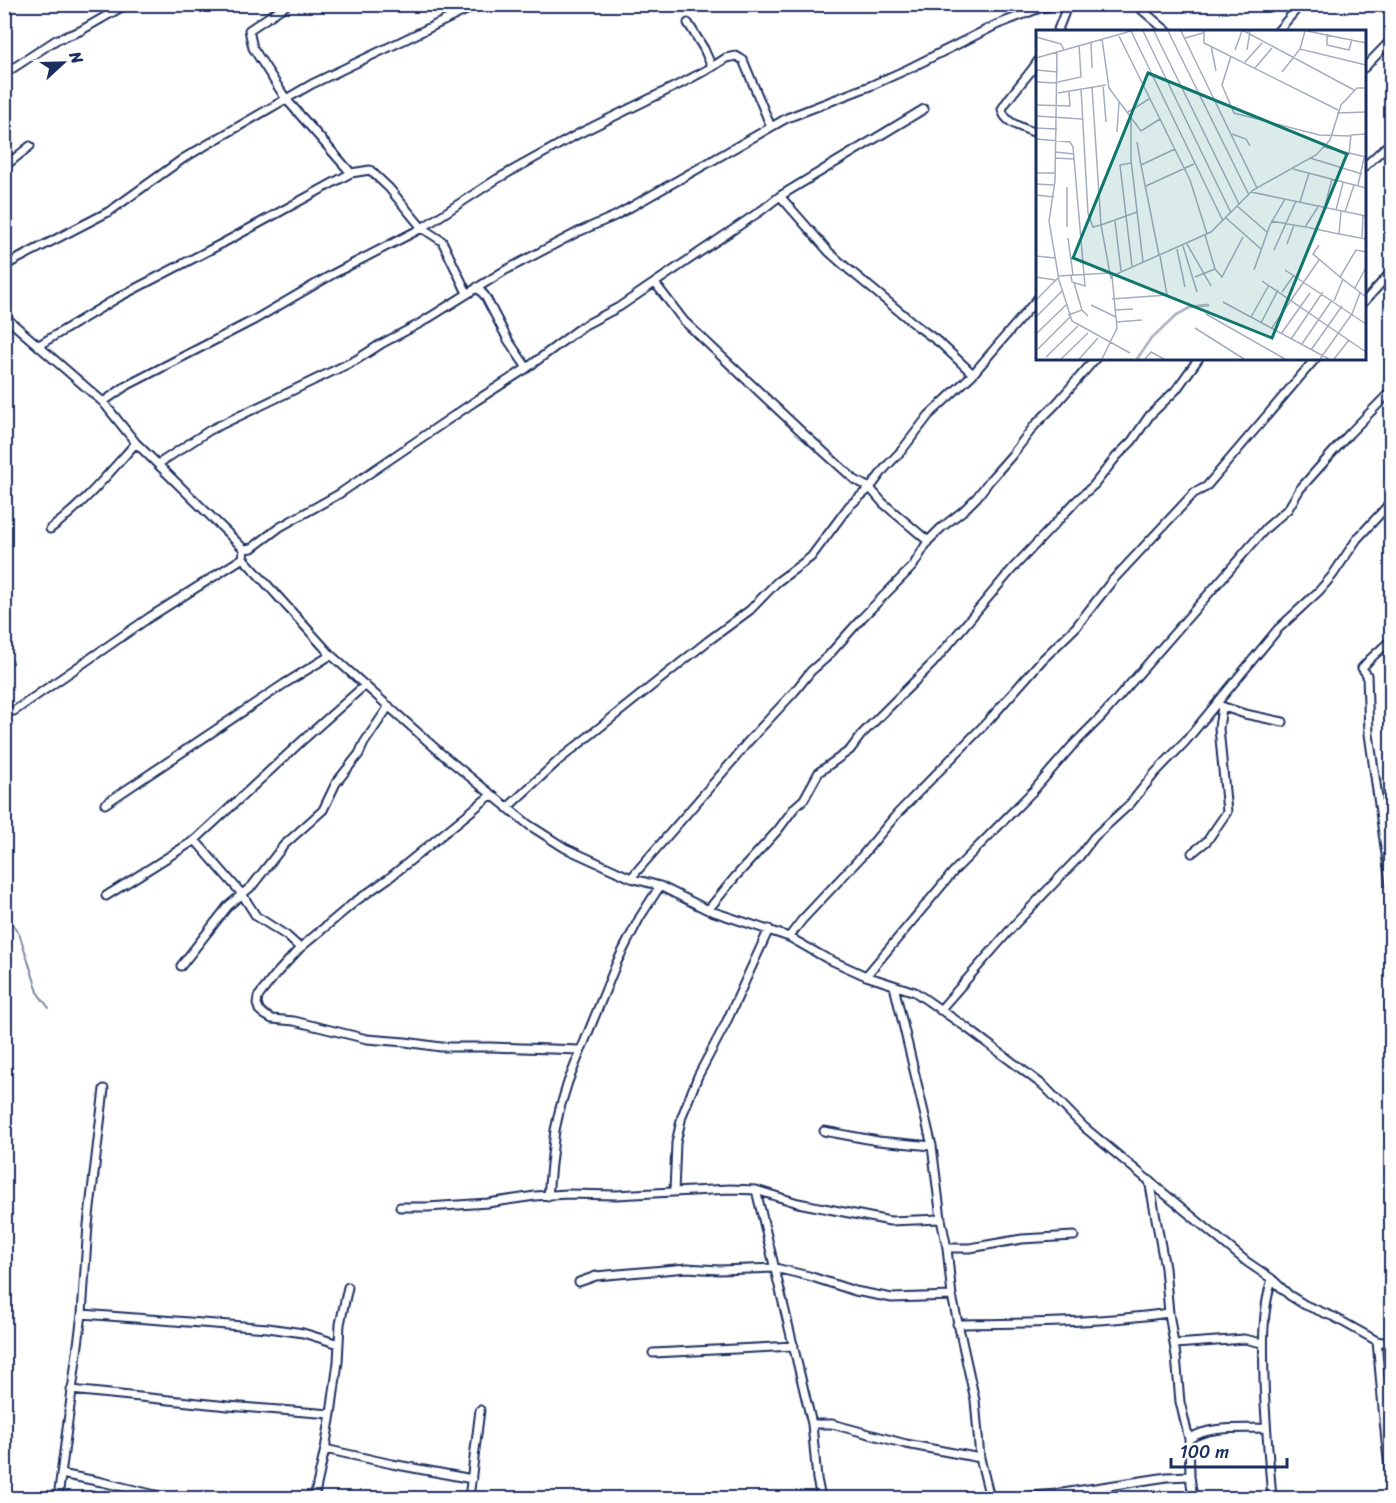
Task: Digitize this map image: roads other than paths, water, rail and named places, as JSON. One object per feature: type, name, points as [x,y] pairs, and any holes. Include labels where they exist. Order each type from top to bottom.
[{"type":"street","points":[[4,74],[56,40],[80,31],[127,4]]},
{"type":"street","points":[[288,4],[249,30],[253,48],[286,99],[351,173]]},
{"type":"street","points":[[4,266],[110,211],[184,158],[312,84],[478,4]]},
{"type":"street","points":[[158,464],[210,430],[356,360],[504,271],[578,232],[615,216],[787,118],[870,86],[996,25],[1040,8],[1063,4]]},
{"type":"street","points":[[1058,30],[1068,4]]},
{"type":"street","points":[[1136,4],[1166,30]]},
{"type":"street","points":[[1279,30],[1301,4]]},
{"type":"street","points":[[688,23],[712,67]]},
{"type":"street","points":[[1366,67],[1392,39]]},
{"type":"street","points":[[103,402],[126,386],[254,320],[333,274],[422,228],[507,174],[578,134],[726,58],[732,56],[743,60],[771,127]]},
{"type":"street","points":[[1036,64],[1002,109],[1008,120],[1036,134]]},
{"type":"street","points":[[244,549],[252,548],[280,527],[339,494],[527,368],[582,326],[619,307],[780,196],[924,109]]},
{"type":"street","points":[[1366,166],[1392,141]]},
{"type":"street","points":[[4,166],[30,146]]},
{"type":"street","points":[[39,345],[118,297],[351,173],[370,170],[389,188],[422,228],[442,241],[467,293]]},
{"type":"street","points":[[780,196],[841,263],[940,343],[973,374]]},
{"type":"street","points":[[1366,301],[1392,271]]},
{"type":"street","points":[[655,283],[684,321],[855,480],[870,488],[883,503],[928,541]]},
{"type":"street","points":[[477,287],[485,296],[508,340],[527,368]]},
{"type":"street","points":[[507,808],[559,760],[750,610],[777,582],[811,557],[849,506],[870,488],[929,415],[973,374],[1036,300]]},
{"type":"street","points":[[4,316],[103,402],[136,443],[244,549]]},
{"type":"street","points":[[631,878],[811,671],[913,566],[928,541],[977,497],[1035,425],[1094,360]]},
{"type":"street","points":[[708,910],[804,799],[819,772],[850,750],[861,735],[933,663],[1013,568],[1094,485],[1132,441],[1150,415],[1176,390],[1198,360]]},
{"type":"street","points":[[789,937],[897,814],[1076,627],[1112,581],[1194,493],[1206,487],[1314,360]]},
{"type":"street","points":[[866,976],[954,871],[1034,790],[1072,746],[1103,715],[1266,528],[1287,509],[1300,489],[1335,449],[1392,390]]},
{"type":"street","points":[[50,529],[73,511],[136,443]]},
{"type":"street","points":[[940,1010],[1017,922],[1079,857],[1094,837],[1130,804],[1155,773],[1219,706],[1278,629],[1319,591],[1357,539],[1392,501]]},
{"type":"street","points":[[244,549],[243,558],[331,655],[443,755],[529,825],[565,848],[631,878],[660,886],[708,910],[789,937],[826,958],[866,976],[915,992],[1044,1086],[1084,1127],[1247,1263],[1272,1279],[1288,1294],[1377,1341],[1392,1344]]},
{"type":"street","points":[[4,710],[14,711],[150,617],[243,558]]},
{"type":"street","points":[[1392,639],[1362,668],[1367,675],[1369,734],[1392,897]]},
{"type":"street","points":[[105,804],[331,655]]},
{"type":"street","points":[[106,896],[195,840],[365,685]]},
{"type":"street","points":[[181,966],[228,906],[252,886],[284,845],[323,810],[336,783],[359,754],[389,706]]},
{"type":"street","points":[[1219,706],[1283,722]]},
{"type":"street","points":[[1192,853],[1207,841],[1227,812],[1219,706]]},
{"type":"street","points":[[491,795],[300,948],[258,997],[259,1010],[264,1016],[272,1019],[294,1021],[367,1039],[441,1047],[580,1050]]},
{"type":"street","points":[[195,840],[242,894],[256,916],[287,936],[300,948]]},
{"type":"street","points":[[548,1196],[550,1164],[560,1108],[580,1050],[617,962],[640,917],[660,886]]},
{"type":"street","points":[[674,1192],[676,1143],[682,1116],[698,1076],[725,1025],[768,929]]},
{"type":"street","points":[[894,986],[932,1146],[952,1296],[975,1400],[980,1458],[992,1498]]},
{"type":"street","points":[[58,1498],[82,1314],[88,1225],[104,1089]]},
{"type":"street","points":[[824,1131],[878,1141],[932,1146]]},
{"type":"street","points":[[1149,1180],[1165,1268],[1180,1402],[1189,1439],[1193,1498]]},
{"type":"street","points":[[400,1207],[488,1203],[548,1196],[730,1189],[756,1190],[798,1203],[890,1221],[941,1219]]},
{"type":"street","points":[[756,1190],[812,1424],[821,1498]]},
{"type":"street","points":[[947,1248],[970,1248],[1022,1239],[1074,1236]]},
{"type":"street","points":[[579,1282],[596,1276],[687,1268],[719,1270],[775,1268],[855,1291],[892,1298],[952,1296]]},
{"type":"street","points":[[1272,1279],[1266,1298],[1262,1344],[1272,1498]]},
{"type":"street","points":[[314,1498],[331,1414],[340,1324],[348,1287]]},
{"type":"street","points":[[957,1324],[1083,1321],[1135,1318],[1169,1313]]},
{"type":"street","points":[[82,1314],[268,1328],[303,1333],[339,1344]]},
{"type":"street","points":[[1175,1344],[1244,1339],[1262,1344]]},
{"type":"street","points":[[1377,1341],[1392,1495]]},
{"type":"street","points":[[653,1353],[794,1346]]},
{"type":"street","points":[[71,1390],[228,1407],[331,1414]]},
{"type":"street","points":[[469,1498],[480,1410]]},
{"type":"street","points":[[812,1424],[832,1424],[906,1444],[980,1458]]},
{"type":"street","points":[[1189,1439],[1212,1430],[1266,1428]]},
{"type":"street","points":[[325,1449],[472,1479]]},
{"type":"street","points":[[61,1473],[168,1498]]},
{"type":"street","points":[[1011,1498],[1056,1494],[1167,1477],[1190,1476]]},
{"type":"waterway","points":[[4,909],[20,936],[39,995],[49,1008]]}]
